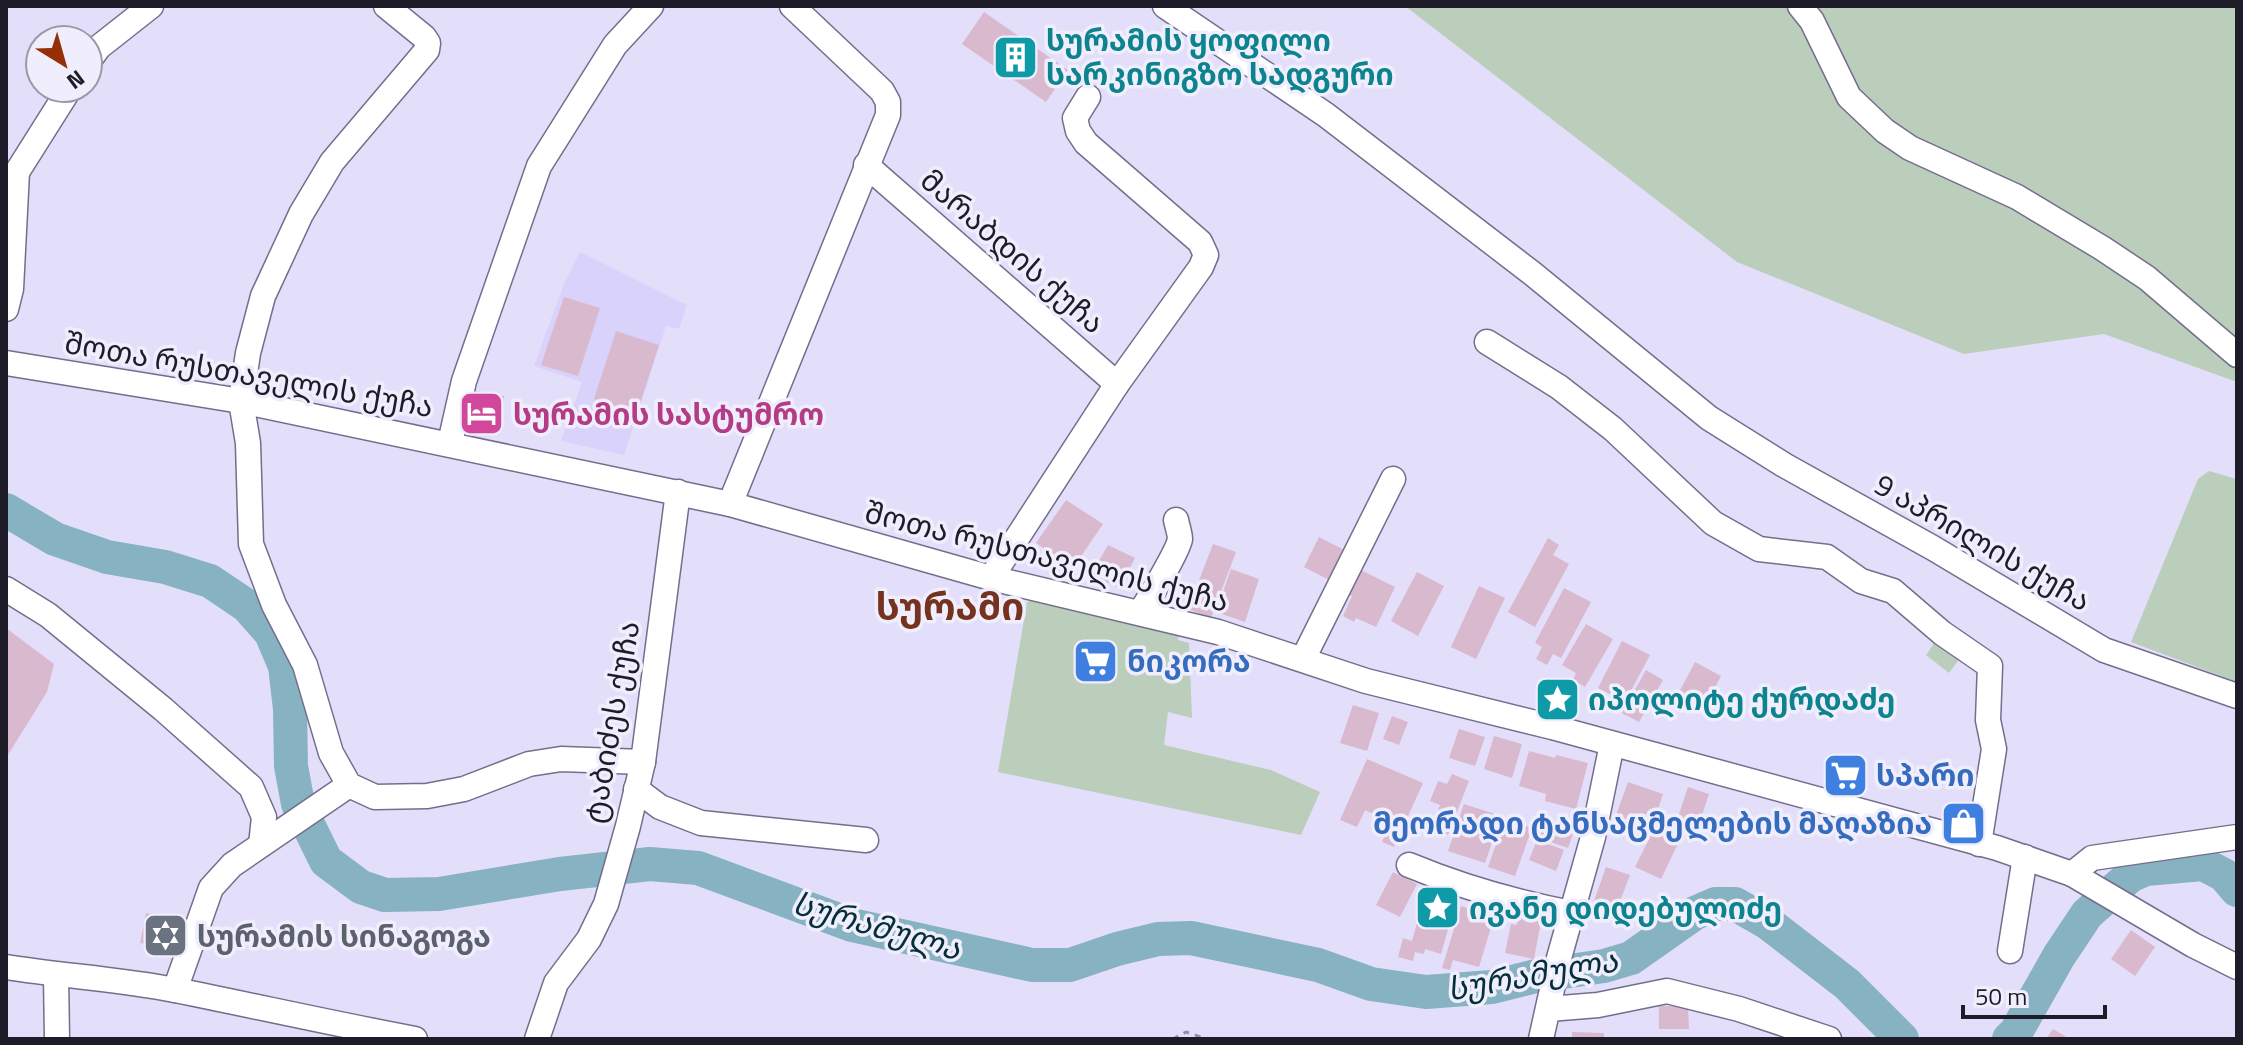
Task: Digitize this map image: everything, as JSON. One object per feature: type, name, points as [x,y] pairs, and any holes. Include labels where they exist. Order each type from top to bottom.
[{"type":"street","points":[[104,43],[151,6]]},
{"type":"street","points":[[386,6],[424,37],[428,43],[427,50],[332,162],[301,214],[263,296],[248,353],[241,401],[248,443],[251,544],[274,605],[305,665],[331,753],[349,785],[375,797],[427,796],[464,789],[529,764],[561,759],[643,762]]},
{"type":"street","points":[[450,443],[464,381],[539,166],[615,45],[651,6]]},
{"type":"street","points":[[730,504],[888,115],[888,102],[882,91],[792,6]]},
{"type":"street","name":"9 აპრილის ქუჩა","points":[[1165,6],[1326,115],[1533,274],[1709,418],[1784,465],[1933,548],[2104,650],[2237,696]]},
{"type":"street","points":[[1800,6],[1812,21],[1849,97],[1885,131],[1910,148],[2017,197],[2089,239],[2147,278],[2237,355]]},
{"type":"street","points":[[991,578],[1117,384],[1201,267],[1206,255],[1200,242],[1086,143],[1078,131],[1075,118],[1088,97]]},
{"type":"street","points":[[6,309],[11,289],[17,172],[60,104]]},
{"type":"street","name":"მარაბდის ქუჩა","points":[[866,165],[1117,384]]},
{"type":"street","points":[[1487,342],[1559,387],[1613,429],[1713,523],[1759,549],[1827,557],[1861,581],[1893,591],[1942,633],[1990,666],[1988,720],[1994,749],[1979,844]]},
{"type":"street","name":"შოთა რუსთაველის ქუჩა","points":[[6,363],[241,401],[678,492],[991,578],[1218,632],[1366,681],[1612,744],[2025,857],[2072,875],[2237,967]]},
{"type":"street","points":[[1303,659],[1393,479]]},
{"type":"street","name":"ტაბიძეს ქუჩა","points":[[537,1039],[556,983],[589,939],[606,904],[628,826],[643,762],[678,492]]},
{"type":"street","points":[[1140,612],[1156,591],[1180,539],[1176,520]]},
{"type":"street","points":[[6,589],[48,615],[251,787],[264,817],[268,840]]},
{"type":"street","points":[[1541,1039],[1559,958],[1593,837],[1612,744]]},
{"type":"street","points":[[175,990],[211,888],[232,865],[349,785]]},
{"type":"street","points":[[636,789],[660,807],[701,823],[866,840]]},
{"type":"street","points":[[2072,875],[2092,858],[2237,837]]},
{"type":"street","points":[[2010,951],[2025,857]]},
{"type":"street","points":[[1409,865],[1454,884],[1520,903],[1571,913]]},
{"type":"street","points":[[6,967],[113,979],[415,1039]]},
{"type":"street","points":[[56,975],[57,1039]]},
{"type":"street","points":[[1550,1005],[1598,1005],[1667,991],[1739,1009],[1829,1039]]},
{"type":"path","points":[[1173,1039],[1186,1032],[1207,1039]]},
{"type":"shaded area","points":[[580,252],[687,305],[679,329],[666,326],[624,455],[561,441],[582,382],[534,366],[564,284]]},
{"type":"green space","points":[[1405,6],[2237,6],[2237,382],[2104,334],[1964,354],[1737,262]]},
{"type":"green space","points":[[2209,471],[2237,479],[2237,682],[2131,642],[2198,479]]},
{"type":"green space","points":[[1046,594],[1181,623],[1178,640],[1189,643],[1192,718],[1168,712],[1164,745],[1271,770],[1320,792],[1301,835],[998,772],[1027,602]]},
{"type":"green space","points":[[1939,636],[1963,654],[1949,673],[1926,655]]},
{"type":"building","name":"სურამის ყოფილი სარკინიგზო სადგური","points":[[984,12],[1068,70],[1046,102],[962,44]]},
{"type":"building","points":[[564,297],[600,308],[578,376],[541,365]]},
{"type":"building","points":[[616,331],[659,345],[637,413],[594,399]]},
{"type":"building","points":[[471,390],[504,396],[496,434],[464,428]]},
{"type":"building","points":[[1066,500],[1103,524],[1073,568],[1036,543]]},
{"type":"building","points":[[1319,537],[1344,550],[1329,580],[1304,567]]},
{"type":"building","points":[[1548,538],[1559,545],[1553,555],[1569,564],[1535,627],[1508,612]]},
{"type":"building","points":[[1213,544],[1236,552],[1211,618],[1188,609]]},
{"type":"building","points":[[1108,545],[1135,558],[1120,588],[1090,576]]},
{"type":"building","points":[[1355,567],[1395,587],[1376,627],[1343,616],[1352,596],[1343,592]]},
{"type":"building","points":[[1231,569],[1259,579],[1245,622],[1216,612]]},
{"type":"building","points":[[1417,572],[1444,586],[1418,636],[1391,621]]},
{"type":"building","points":[[1479,586],[1505,598],[1476,659],[1451,647]]},
{"type":"building","points":[[1564,588],[1591,602],[1561,658],[1553,654],[1547,665],[1536,659],[1542,647],[1535,643]]},
{"type":"building","points":[[1586,624],[1613,639],[1585,687],[1573,680],[1576,673],[1562,665]]},
{"type":"building","points":[[6,628],[54,664],[47,692],[6,758]]},
{"type":"building","points":[[1622,641],[1650,655],[1625,702],[1598,688]]},
{"type":"building","points":[[1695,662],[1721,676],[1702,712],[1676,698]]},
{"type":"building","points":[[1646,670],[1663,680],[1639,722],[1622,713]]},
{"type":"building","points":[[1353,705],[1379,713],[1367,751],[1340,743]]},
{"type":"building","points":[[1392,716],[1408,722],[1399,745],[1383,739]]},
{"type":"building","points":[[1459,729],[1485,737],[1475,766],[1449,758]]},
{"type":"building","points":[[1494,736],[1522,744],[1512,778],[1484,769]]},
{"type":"building","points":[[1529,751],[1588,763],[1576,809],[1545,801],[1546,794],[1519,786]]},
{"type":"building","points":[[1367,759],[1423,783],[1394,847],[1382,842],[1391,822],[1365,810],[1357,827],[1340,820]]},
{"type":"building","points":[[1452,774],[1469,781],[1448,835],[1431,828],[1440,805],[1430,801],[1438,781],[1447,784]]},
{"type":"building","points":[[1628,782],[1663,794],[1651,831],[1615,818]]},
{"type":"building","points":[[1688,787],[1709,794],[1699,824],[1678,817]]},
{"type":"building","points":[[1464,804],[1501,816],[1485,863],[1448,851]]},
{"type":"building","points":[[1660,817],[1685,829],[1661,879],[1635,867]]},
{"type":"building","points":[[1505,819],[1532,828],[1515,876],[1488,867]]},
{"type":"building","points":[[1542,820],[1574,831],[1568,848],[1536,837]]},
{"type":"building","points":[[1537,840],[1564,850],[1556,871],[1529,860]]},
{"type":"building","points":[[1606,867],[1630,875],[1616,912],[1593,904]]},
{"type":"building","points":[[1393,872],[1417,884],[1400,917],[1376,905]]},
{"type":"building","points":[[1422,904],[1453,912],[1441,954],[1425,949],[1424,954],[1415,952],[1413,961],[1398,957],[1403,938],[1412,941]]},
{"type":"building","points":[[1461,906],[1494,917],[1479,967],[1453,960],[1450,970],[1442,968]]},
{"type":"building","points":[[1519,912],[1542,916],[1534,959],[1505,953],[1511,924],[1517,925]]},
{"type":"building","name":"სურამის სინაგოგა","points":[[146,913],[178,920],[177,925],[191,928],[186,952],[140,943]]},
{"type":"building","points":[[2131,930],[2155,947],[2135,976],[2111,959]]},
{"type":"building","points":[[1659,1006],[1688,1006],[1689,1029],[1659,1029]]},
{"type":"building","points":[[2053,1029],[2070,1039],[2046,1039]]},
{"type":"building","points":[[1572,1032],[1604,1033],[1604,1039],[1572,1039]]},
{"type":"waterway","name":"სურამულა","points":[[6,510],[55,539],[107,557],[165,567],[210,581],[247,606],[271,633],[285,666],[290,709],[291,766],[298,804],[326,861],[361,887],[385,895],[439,894],[560,874],[650,864],[698,868],[852,925],[1032,965],[1070,965],[1158,939],[1191,938],[1318,965],[1371,984],[1426,992],[1492,987],[1536,976],[1604,966],[1631,958],[1695,913],[1716,904],[1735,904],[1768,923],[1847,984],[1902,1039]]},
{"type":"waterway","name":"სურამულა","points":[[2009,1039],[2087,914],[2130,876],[2146,869],[2203,864],[2224,875],[2237,890]]},
{"type":"place","name":"სურამის ყოფილი სარკინიგზო სადგური","points":[[1015,57]]},
{"type":"place","name":"სურამის სასტუმრო","points":[[482,414]]},
{"type":"place","name":"ნიკორა","points":[[1096,661]]},
{"type":"place","name":"იპოლიტე ქურდაძე","points":[[1557,699]]},
{"type":"place","name":"სპარი","points":[[1845,775]]},
{"type":"place","name":"მეორადი ტანსაცმელების მაღაზია","points":[[1963,823]]},
{"type":"place","name":"ივანე დიდებულიძე","points":[[1438,908]]},
{"type":"place","name":"სურამის სინაგოგა","points":[[166,936]]},
{"type":"district","name":"სურამი","points":[[950,606]]}]
